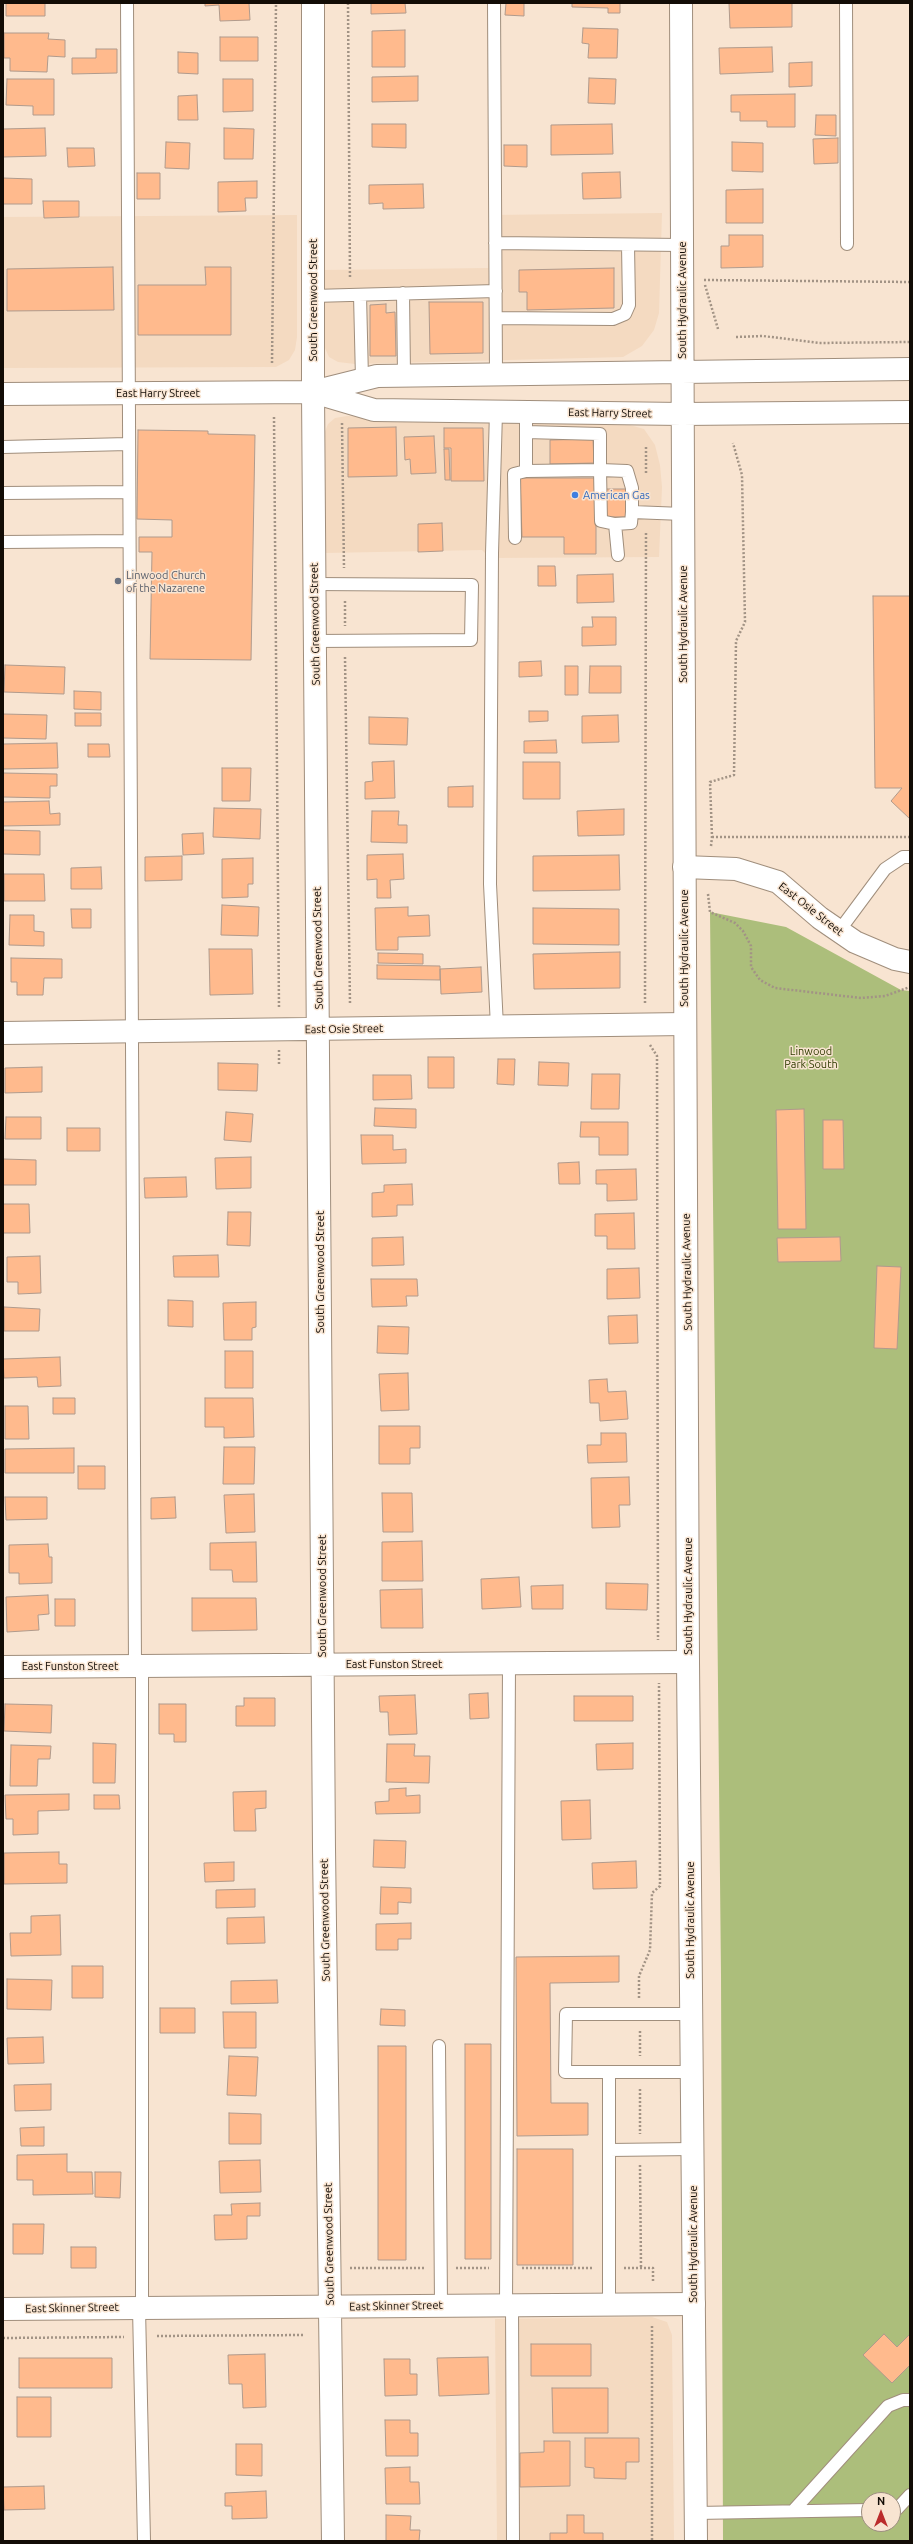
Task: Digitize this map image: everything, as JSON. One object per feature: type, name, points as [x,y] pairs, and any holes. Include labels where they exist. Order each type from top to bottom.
[{"type":"street","name":"South Greenwood Street","points":[[313,3],[314,584],[319,1030],[322,1664],[333,2541]]},
{"type":"street","name":"South Hydraulic Avenue","points":[[681,3],[684,867],[689,1376],[688,1662],[696,2541]]},
{"type":"street","name":"East Harry Street","points":[[3,394],[313,392],[377,376],[404,375],[910,369]]},
{"type":"street","name":"East Harry Street","points":[[313,392],[374,410],[496,412],[526,422],[600,423],[682,414],[910,412]]},
{"type":"street","name":"East Osie Street","points":[[684,867],[736,869],[778,882],[855,942],[895,959],[910,962]]},
{"type":"street","name":"East Osie Street","points":[[3,1034],[685,1024]]},
{"type":"street","name":"East Funston Street","points":[[3,1666],[688,1662]]},
{"type":"street","name":"East Skinner Street","points":[[3,2309],[694,2304]]},
{"type":"lane","points":[[126,3],[131,1033],[138,1666],[141,2308],[144,2541]]},
{"type":"lane","points":[[494,3],[496,374]]},
{"type":"lane","points":[[846,3],[847,244]]},
{"type":"lane","points":[[495,243],[682,245]]},
{"type":"lane","points":[[496,318],[613,319],[624,314],[629,305],[628,245]]},
{"type":"lane","points":[[313,296],[496,291]]},
{"type":"lane","points":[[403,293],[404,375]]},
{"type":"lane","points":[[355,294],[362,379]]},
{"type":"lane","points":[[496,412],[492,561],[490,884],[496,1027]]},
{"type":"lane","points":[[526,422],[526,471]]},
{"type":"lane","points":[[515,538],[514,474],[526,471],[600,470],[627,471],[632,488],[631,523],[615,524],[601,521],[600,470],[600,423]]},
{"type":"lane","points":[[3,447],[128,444]]},
{"type":"lane","points":[[3,493],[128,492]]},
{"type":"lane","points":[[632,512],[682,514]]},
{"type":"lane","points":[[615,524],[618,556]]},
{"type":"lane","points":[[3,542],[128,541]]},
{"type":"lane","points":[[314,584],[472,585],[471,640],[315,641]]},
{"type":"lane","points":[[839,931],[885,869],[903,857],[910,857]]},
{"type":"lane","points":[[509,1663],[506,2268],[509,2305],[513,2541]]},
{"type":"lane","points":[[691,2014],[566,2014],[565,2072],[692,2072]]},
{"type":"lane","points":[[439,2046],[441,2305]]},
{"type":"lane","points":[[609,2072],[609,2304]]},
{"type":"lane","points":[[609,2150],[692,2149]]},
{"type":"lane","points":[[793,2511],[888,2406],[903,2400],[910,2400]]},
{"type":"lane","points":[[901,2503],[910,2495]]},
{"type":"lane","points":[[696,2513],[861,2510]]},
{"type":"path","points":[[272,363],[276,3]]},
{"type":"path","points":[[348,3],[355,294]]},
{"type":"path","points":[[703,280],[910,282]]},
{"type":"path","points":[[736,337],[763,336],[819,343],[910,342]]},
{"type":"path","points":[[274,417],[279,1066]]},
{"type":"path","points":[[342,419],[350,1004]]},
{"type":"path","points":[[733,443],[742,475],[745,622],[736,641],[734,775],[710,782],[712,838],[706,868],[710,912],[735,923],[743,931],[750,946],[751,966],[760,980],[775,988],[793,992],[861,998],[885,996],[910,987]]},
{"type":"path","points":[[646,447],[646,476]]},
{"type":"path","points":[[641,2268],[639,1976],[650,1950],[652,1893],[660,1886],[657,1056],[649,1044],[647,1025],[644,786],[646,513]]},
{"type":"path","points":[[712,838],[910,837]]},
{"type":"path","points":[[344,2268],[653,2268],[652,2541]]},
{"type":"shaded area","points":[[662,213],[659,313],[654,330],[642,346],[623,357],[355,364],[338,362],[329,357],[325,348],[323,270],[488,268],[490,215]]},
{"type":"shaded area","points":[[297,215],[297,337],[295,350],[289,360],[276,367],[3,368],[3,217]]},
{"type":"shaded area","points":[[347,416],[622,423],[644,429],[655,445],[660,465],[662,487],[659,557],[490,558],[482,550],[325,553],[324,434],[328,424],[335,418]]},
{"type":"shaded area","points":[[652,2317],[667,2322],[672,2335],[674,2541],[497,2541],[495,2319]]},
{"type":"green space","name":"Linwood Park South","points":[[710,912],[786,927],[901,990],[910,991],[910,2541],[723,2541],[721,1974]]},
{"type":"building","points":[[6,3],[45,3],[45,16],[6,16]]},
{"type":"building","points":[[205,3],[249,3],[250,20],[220,21],[219,5],[205,6]]},
{"type":"building","points":[[371,3],[405,3],[406,13],[371,14]]},
{"type":"building","points":[[506,3],[524,3],[524,16],[505,15]]},
{"type":"building","points":[[572,3],[620,3],[620,13],[608,13],[608,8],[572,7]]},
{"type":"building","points":[[729,3],[792,3],[792,27],[730,28]]},
{"type":"building","points":[[583,28],[618,29],[617,58],[588,58],[589,44],[582,43]]},
{"type":"building","points":[[405,30],[405,67],[372,67],[372,31]]},
{"type":"building","points":[[4,33],[49,33],[48,39],[65,40],[65,57],[48,56],[47,72],[10,71],[10,58],[4,58]]},
{"type":"building","points":[[220,37],[258,37],[258,61],[220,61]]},
{"type":"building","points":[[772,47],[773,72],[720,74],[719,48]]},
{"type":"building","points":[[96,49],[117,49],[117,73],[72,74],[72,58],[96,58]]},
{"type":"building","points":[[178,52],[198,53],[198,74],[178,73]]},
{"type":"building","points":[[812,62],[812,86],[789,87],[789,63]]},
{"type":"building","points":[[418,76],[418,101],[372,102],[372,77]]},
{"type":"building","points":[[589,78],[616,79],[615,104],[588,103]]},
{"type":"building","points":[[7,79],[54,79],[54,115],[33,115],[33,106],[6,105]]},
{"type":"building","points":[[223,79],[253,79],[253,111],[223,112]]},
{"type":"building","points":[[795,94],[795,127],[767,127],[767,121],[740,121],[740,112],[731,112],[731,95]]},
{"type":"building","points":[[197,95],[198,120],[178,120],[178,96]]},
{"type":"building","points":[[816,115],[836,115],[836,136],[815,135]]},
{"type":"building","points":[[372,124],[406,124],[406,148],[372,147]]},
{"type":"building","points":[[612,124],[613,154],[551,155],[551,125]]},
{"type":"building","points":[[45,128],[46,156],[3,157],[3,129]]},
{"type":"building","points":[[224,128],[254,129],[253,159],[224,159]]},
{"type":"building","points":[[838,138],[838,163],[814,164],[813,139]]},
{"type":"building","points":[[166,142],[190,143],[189,169],[165,168]]},
{"type":"building","points":[[732,142],[763,143],[763,172],[732,171]]},
{"type":"building","points":[[504,145],[527,145],[527,167],[504,166]]},
{"type":"building","points":[[67,148],[94,148],[95,166],[68,167]]},
{"type":"building","points":[[620,172],[621,198],[583,199],[582,173]]},
{"type":"building","points":[[137,173],[160,173],[160,199],[137,199]]},
{"type":"building","points":[[3,178],[32,179],[32,204],[3,204]]},
{"type":"building","points":[[257,181],[257,198],[245,198],[246,211],[218,212],[218,182]]},
{"type":"building","points":[[423,184],[424,208],[383,209],[383,203],[369,204],[369,185]]},
{"type":"building","points":[[763,189],[763,223],[726,223],[726,190]]},
{"type":"building","points":[[43,201],[79,201],[79,217],[44,218]]},
{"type":"building","points":[[729,235],[763,235],[763,267],[721,268],[721,246],[729,246]]},
{"type":"building","points":[[113,267],[114,310],[7,311],[7,269]]},
{"type":"building","points":[[205,267],[231,267],[231,335],[138,335],[138,285],[206,285]]},
{"type":"building","points":[[614,268],[614,308],[527,310],[527,292],[519,292],[519,270]]},
{"type":"building","points":[[429,302],[483,302],[483,353],[430,354]]},
{"type":"building","points":[[386,304],[386,313],[395,312],[396,356],[370,356],[370,305]]},
{"type":"building","points":[[396,427],[397,476],[348,477],[348,428]]},
{"type":"building","points":[[444,428],[483,428],[484,481],[451,481],[451,448],[444,448]]},
{"type":"building","points":[[138,430],[208,431],[208,434],[255,435],[251,660],[150,659],[152,552],[139,552],[139,537],[172,537],[172,520],[137,519]]},
{"type":"building","points":[[434,436],[436,473],[411,474],[410,459],[405,460],[404,437]]},
{"type":"building","points":[[593,439],[594,463],[550,464],[550,440]]},
{"type":"building","points":[[444,449],[449,449],[450,480],[445,480]]},
{"type":"building","points":[[520,478],[596,478],[596,554],[564,554],[564,537],[522,537]]},
{"type":"building","points":[[604,489],[627,489],[627,517],[604,517]]},
{"type":"building","points":[[442,523],[443,551],[418,552],[418,524]]},
{"type":"building","points":[[538,566],[555,566],[556,586],[538,586]]},
{"type":"building","points":[[613,574],[614,602],[577,603],[577,575]]},
{"type":"building","points":[[873,596],[910,596],[910,819],[891,801],[902,788],[875,788]]},
{"type":"building","points":[[592,617],[616,617],[616,645],[582,646],[582,627],[593,627]]},
{"type":"building","points":[[541,661],[542,676],[519,677],[519,662]]},
{"type":"building","points":[[5,665],[65,667],[64,694],[4,692]]},
{"type":"building","points":[[565,666],[578,666],[578,695],[565,695]]},
{"type":"building","points":[[590,666],[621,666],[621,693],[589,693]]},
{"type":"building","points":[[74,691],[101,692],[101,710],[74,709]]},
{"type":"building","points":[[529,711],[548,711],[548,721],[529,722]]},
{"type":"building","points":[[75,713],[101,713],[101,726],[75,726]]},
{"type":"building","points":[[3,714],[47,715],[46,739],[3,738]]},
{"type":"building","points":[[618,715],[619,742],[582,743],[582,716]]},
{"type":"building","points":[[369,717],[408,718],[407,745],[369,744]]},
{"type":"building","points":[[556,740],[557,753],[524,753],[524,741]]},
{"type":"building","points":[[57,743],[58,768],[3,769],[3,744]]},
{"type":"building","points":[[88,744],[109,744],[110,757],[88,757]]},
{"type":"building","points":[[394,761],[395,798],[365,799],[365,782],[373,781],[372,762]]},
{"type":"building","points":[[523,762],[560,762],[560,799],[523,799]]},
{"type":"building","points":[[222,768],[251,768],[250,801],[222,801]]},
{"type":"building","points":[[3,773],[57,774],[57,786],[50,786],[50,798],[3,797]]},
{"type":"building","points":[[473,786],[473,807],[448,807],[448,787]]},
{"type":"building","points":[[49,801],[50,814],[60,813],[60,825],[3,826],[3,802]]},
{"type":"building","points":[[214,808],[261,809],[260,839],[213,837]]},
{"type":"building","points":[[624,809],[624,835],[578,836],[577,811]]},
{"type":"building","points":[[372,811],[399,811],[398,825],[407,825],[407,843],[371,842]]},
{"type":"building","points":[[3,830],[40,831],[40,855],[3,854]]},
{"type":"building","points":[[203,833],[204,854],[183,855],[182,834]]},
{"type":"building","points":[[403,854],[404,879],[390,880],[391,898],[377,898],[377,879],[367,880],[367,855]]},
{"type":"building","points":[[619,855],[620,890],[533,891],[533,856]]},
{"type":"building","points":[[182,856],[182,880],[145,881],[145,857]]},
{"type":"building","points":[[253,858],[253,884],[248,884],[248,897],[222,898],[222,859]]},
{"type":"building","points":[[101,867],[102,889],[71,889],[71,868]]},
{"type":"building","points":[[4,874],[44,874],[45,901],[4,901]]},
{"type":"building","points":[[222,905],[259,907],[258,936],[221,935]]},
{"type":"building","points":[[408,907],[408,916],[429,915],[430,936],[398,937],[398,950],[376,950],[375,908]]},
{"type":"building","points":[[533,908],[619,909],[619,945],[533,944]]},
{"type":"building","points":[[71,909],[91,909],[91,928],[72,928]]},
{"type":"building","points":[[10,915],[34,915],[34,931],[44,932],[44,946],[9,945]]},
{"type":"building","points":[[209,949],[252,949],[253,994],[210,995]]},
{"type":"building","points":[[620,952],[620,988],[534,989],[533,954]]},
{"type":"building","points":[[378,953],[423,954],[423,964],[378,963]]},
{"type":"building","points":[[11,958],[62,959],[62,978],[44,978],[43,995],[17,995],[17,982],[11,982]]},
{"type":"building","points":[[377,965],[440,966],[440,980],[377,979]]},
{"type":"building","points":[[481,967],[482,992],[441,994],[440,969]]},
{"type":"building","points":[[428,1057],[454,1057],[454,1088],[428,1088]]},
{"type":"building","points":[[498,1059],[515,1059],[514,1085],[497,1084]]},
{"type":"building","points":[[539,1062],[569,1063],[568,1086],[538,1085]]},
{"type":"building","points":[[218,1063],[258,1064],[257,1091],[218,1090]]},
{"type":"building","points":[[42,1067],[42,1092],[5,1093],[5,1068]]},
{"type":"building","points":[[592,1074],[620,1074],[619,1109],[591,1109]]},
{"type":"building","points":[[373,1075],[411,1075],[412,1099],[373,1100]]},
{"type":"building","points":[[375,1108],[416,1109],[416,1128],[374,1126]]},
{"type":"building","points":[[804,1109],[806,1229],[778,1229],[776,1110]]},
{"type":"building","points":[[226,1112],[253,1114],[251,1142],[224,1140]]},
{"type":"building","points":[[6,1117],[41,1117],[41,1139],[5,1139]]},
{"type":"building","points":[[823,1120],[843,1120],[844,1169],[823,1169]]},
{"type":"building","points":[[581,1122],[628,1122],[628,1155],[599,1155],[599,1137],[580,1137]]},
{"type":"building","points":[[67,1128],[100,1128],[100,1151],[67,1151]]},
{"type":"building","points":[[361,1135],[393,1135],[393,1150],[406,1149],[406,1163],[362,1164]]},
{"type":"building","points":[[251,1157],[251,1188],[216,1189],[215,1158]]},
{"type":"building","points":[[3,1159],[36,1160],[36,1185],[3,1185]]},
{"type":"building","points":[[579,1162],[580,1184],[559,1184],[558,1163]]},
{"type":"building","points":[[636,1169],[637,1200],[607,1201],[607,1184],[596,1184],[596,1170]]},
{"type":"building","points":[[186,1177],[187,1197],[145,1198],[144,1178]]},
{"type":"building","points":[[412,1184],[413,1205],[397,1205],[397,1216],[372,1217],[372,1193],[384,1192],[384,1185]]},
{"type":"building","points":[[3,1204],[29,1204],[30,1233],[3,1233]]},
{"type":"building","points":[[228,1212],[251,1212],[250,1246],[227,1245]]},
{"type":"building","points":[[634,1213],[635,1249],[607,1249],[607,1236],[595,1236],[595,1214]]},
{"type":"building","points":[[403,1237],[404,1265],[372,1266],[372,1238]]},
{"type":"building","points":[[840,1237],[841,1261],[778,1262],[777,1238]]},
{"type":"building","points":[[218,1255],[219,1277],[174,1277],[173,1256]]},
{"type":"building","points":[[40,1256],[41,1293],[18,1294],[18,1282],[7,1282],[7,1257]]},
{"type":"building","points":[[877,1266],[901,1267],[897,1349],[874,1348]]},
{"type":"building","points":[[639,1268],[640,1298],[607,1299],[607,1269]]},
{"type":"building","points":[[371,1279],[417,1279],[418,1296],[406,1296],[407,1306],[372,1307]]},
{"type":"building","points":[[168,1300],[193,1301],[193,1327],[168,1326]]},
{"type":"building","points":[[256,1302],[256,1327],[252,1328],[252,1340],[224,1340],[223,1303]]},
{"type":"building","points":[[4,1307],[40,1309],[39,1331],[4,1331]]},
{"type":"building","points":[[637,1315],[638,1343],[609,1344],[608,1316]]},
{"type":"building","points":[[378,1326],[409,1327],[408,1354],[377,1353]]},
{"type":"building","points":[[225,1351],[253,1351],[253,1388],[225,1388]]},
{"type":"building","points":[[60,1357],[61,1386],[38,1387],[37,1377],[4,1378],[3,1359]]},
{"type":"building","points":[[408,1373],[409,1410],[381,1411],[379,1374]]},
{"type":"building","points":[[607,1379],[608,1392],[626,1391],[628,1419],[600,1421],[599,1403],[590,1403],[589,1380]]},
{"type":"building","points":[[53,1398],[75,1398],[75,1414],[53,1414]]},
{"type":"building","points":[[205,1398],[253,1398],[254,1437],[224,1438],[224,1427],[205,1427]]},
{"type":"building","points":[[5,1406],[28,1406],[29,1439],[5,1439]]},
{"type":"building","points":[[379,1426],[420,1426],[420,1448],[410,1448],[410,1464],[379,1464]]},
{"type":"building","points":[[601,1433],[626,1433],[627,1462],[588,1463],[587,1445],[601,1445]]},
{"type":"building","points":[[224,1447],[255,1447],[254,1484],[223,1484]]},
{"type":"building","points":[[74,1448],[74,1473],[5,1473],[5,1449]]},
{"type":"building","points":[[78,1466],[105,1466],[105,1489],[78,1489]]},
{"type":"building","points":[[629,1477],[630,1505],[619,1505],[620,1527],[592,1528],[591,1478]]},
{"type":"building","points":[[382,1493],[412,1493],[413,1532],[383,1532]]},
{"type":"building","points":[[254,1494],[255,1532],[226,1533],[224,1495]]},
{"type":"building","points":[[5,1497],[47,1497],[47,1519],[6,1520]]},
{"type":"building","points":[[175,1497],[176,1518],[151,1519],[151,1498]]},
{"type":"building","points":[[422,1541],[423,1581],[382,1581],[382,1542]]},
{"type":"building","points":[[256,1542],[257,1582],[233,1582],[232,1570],[210,1570],[210,1543]]},
{"type":"building","points":[[48,1544],[49,1557],[52,1557],[52,1583],[19,1584],[19,1573],[9,1573],[9,1545]]},
{"type":"building","points":[[519,1577],[521,1607],[482,1609],[481,1579]]},
{"type":"building","points":[[606,1583],[648,1584],[647,1610],[606,1609]]},
{"type":"building","points":[[563,1585],[563,1609],[532,1609],[531,1586]]},
{"type":"building","points":[[422,1589],[423,1628],[381,1628],[380,1590]]},
{"type":"building","points":[[48,1595],[49,1614],[38,1615],[39,1630],[7,1632],[6,1597]]},
{"type":"building","points":[[192,1598],[256,1598],[257,1630],[192,1631]]},
{"type":"building","points":[[55,1599],[75,1599],[75,1626],[55,1626]]},
{"type":"building","points":[[488,1693],[489,1718],[470,1719],[469,1694]]},
{"type":"building","points":[[415,1695],[417,1734],[389,1735],[388,1712],[380,1712],[379,1696]]},
{"type":"building","points":[[574,1696],[633,1696],[633,1721],[574,1721]]},
{"type":"building","points":[[244,1698],[275,1698],[275,1726],[236,1726],[236,1706],[244,1706]]},
{"type":"building","points":[[5,1704],[52,1705],[51,1733],[4,1731]]},
{"type":"building","points":[[159,1704],[186,1704],[186,1742],[174,1742],[174,1734],[159,1734]]},
{"type":"building","points":[[93,1743],[116,1744],[115,1783],[93,1783]]},
{"type":"building","points":[[633,1743],[633,1769],[597,1770],[596,1744]]},
{"type":"building","points":[[387,1744],[415,1744],[414,1756],[430,1756],[429,1783],[386,1782]]},
{"type":"building","points":[[11,1745],[51,1746],[50,1759],[38,1759],[37,1786],[10,1786]]},
{"type":"building","points":[[406,1788],[406,1796],[420,1795],[420,1813],[376,1814],[375,1802],[389,1801],[389,1789]]},
{"type":"building","points":[[266,1791],[266,1808],[255,1809],[256,1831],[234,1831],[233,1792]]},
{"type":"building","points":[[69,1794],[69,1810],[38,1811],[38,1834],[13,1835],[13,1819],[6,1819],[5,1795]]},
{"type":"building","points":[[94,1795],[119,1795],[120,1809],[94,1809]]},
{"type":"building","points":[[590,1800],[591,1839],[562,1840],[561,1801]]},
{"type":"building","points":[[374,1840],[406,1841],[405,1868],[373,1867]]},
{"type":"building","points":[[59,1852],[59,1864],[67,1864],[67,1883],[4,1884],[4,1853]]},
{"type":"building","points":[[636,1861],[637,1888],[593,1889],[592,1863]]},
{"type":"building","points":[[234,1862],[234,1881],[205,1882],[204,1863]]},
{"type":"building","points":[[381,1887],[411,1888],[411,1903],[398,1902],[398,1914],[380,1914]]},
{"type":"building","points":[[255,1889],[255,1907],[216,1908],[216,1890]]},
{"type":"building","points":[[60,1915],[61,1955],[11,1956],[10,1933],[31,1933],[31,1916]]},
{"type":"building","points":[[264,1917],[265,1943],[227,1944],[227,1918]]},
{"type":"building","points":[[411,1923],[411,1939],[398,1939],[398,1950],[376,1950],[376,1924]]},
{"type":"building","points":[[619,1956],[619,1982],[550,1983],[551,2103],[588,2103],[588,2135],[517,2136],[516,1957]]},
{"type":"building","points":[[72,1966],[103,1966],[103,1998],[72,1998]]},
{"type":"building","points":[[7,1979],[52,1980],[51,2010],[7,2009]]},
{"type":"building","points":[[277,1980],[278,2003],[231,2004],[231,1981]]},
{"type":"building","points":[[160,2008],[195,2008],[195,2033],[160,2033]]},
{"type":"building","points":[[381,2009],[405,2010],[405,2026],[380,2025]]},
{"type":"building","points":[[223,2012],[256,2012],[256,2048],[224,2048]]},
{"type":"building","points":[[43,2037],[44,2063],[8,2064],[7,2038]]},
{"type":"building","points":[[465,2044],[491,2044],[491,2259],[465,2259]]},
{"type":"building","points":[[378,2046],[406,2046],[406,2260],[378,2260]]},
{"type":"building","points":[[229,2056],[258,2057],[256,2096],[227,2095]]},
{"type":"building","points":[[51,2084],[51,2110],[15,2111],[14,2085]]},
{"type":"building","points":[[229,2113],[261,2114],[261,2144],[229,2144]]},
{"type":"building","points":[[44,2127],[44,2146],[21,2146],[20,2128]]},
{"type":"building","points":[[517,2149],[573,2149],[573,2265],[517,2265]]},
{"type":"building","points":[[67,2154],[67,2172],[92,2172],[93,2194],[33,2195],[33,2180],[17,2180],[17,2155]]},
{"type":"building","points":[[260,2160],[261,2192],[220,2193],[219,2161]]},
{"type":"building","points":[[95,2172],[121,2172],[120,2198],[95,2197]]},
{"type":"building","points":[[260,2203],[260,2216],[247,2216],[247,2239],[215,2240],[214,2215],[232,2215],[231,2204]]},
{"type":"building","points":[[13,2224],[44,2224],[43,2254],[13,2254]]},
{"type":"building","points":[[71,2247],[96,2247],[96,2268],[71,2268]]},
{"type":"building","points":[[884,2334],[897,2347],[910,2334],[910,2365],[892,2383],[863,2355]]},
{"type":"building","points":[[531,2344],[591,2344],[591,2376],[531,2376]]},
{"type":"building","points":[[265,2354],[266,2407],[243,2408],[242,2384],[229,2384],[228,2355]]},
{"type":"building","points":[[488,2357],[489,2394],[439,2396],[437,2358]]},
{"type":"building","points":[[19,2358],[112,2358],[112,2388],[19,2388]]},
{"type":"building","points":[[384,2359],[410,2359],[410,2374],[417,2374],[417,2395],[385,2396]]},
{"type":"building","points":[[552,2388],[608,2388],[608,2433],[553,2433]]},
{"type":"building","points":[[17,2397],[51,2397],[51,2437],[17,2437]]},
{"type":"building","points":[[385,2420],[410,2420],[410,2433],[418,2433],[418,2456],[386,2456]]},
{"type":"building","points":[[585,2438],[639,2438],[639,2462],[626,2462],[626,2479],[594,2478],[594,2468],[585,2467]]},
{"type":"building","points":[[544,2441],[570,2441],[570,2486],[520,2487],[520,2453],[544,2452]]},
{"type":"building","points":[[236,2444],[262,2444],[262,2476],[236,2475]]},
{"type":"building","points":[[410,2467],[410,2482],[419,2482],[420,2504],[386,2504],[385,2468]]},
{"type":"building","points":[[44,2486],[45,2509],[4,2510],[3,2487]]},
{"type":"building","points":[[266,2491],[267,2518],[232,2519],[232,2506],[225,2506],[225,2493]]},
{"type":"building","points":[[386,2515],[411,2516],[410,2530],[420,2530],[419,2541],[386,2541]]},
{"type":"building","points":[[567,2515],[584,2515],[584,2533],[603,2533],[603,2541],[550,2541],[550,2533],[567,2533]]},
{"type":"place","name":"American Gas","points":[[575,495]]},
{"type":"place","name":"Linwood Church of the Nazarene","points":[[118,581]]}]
